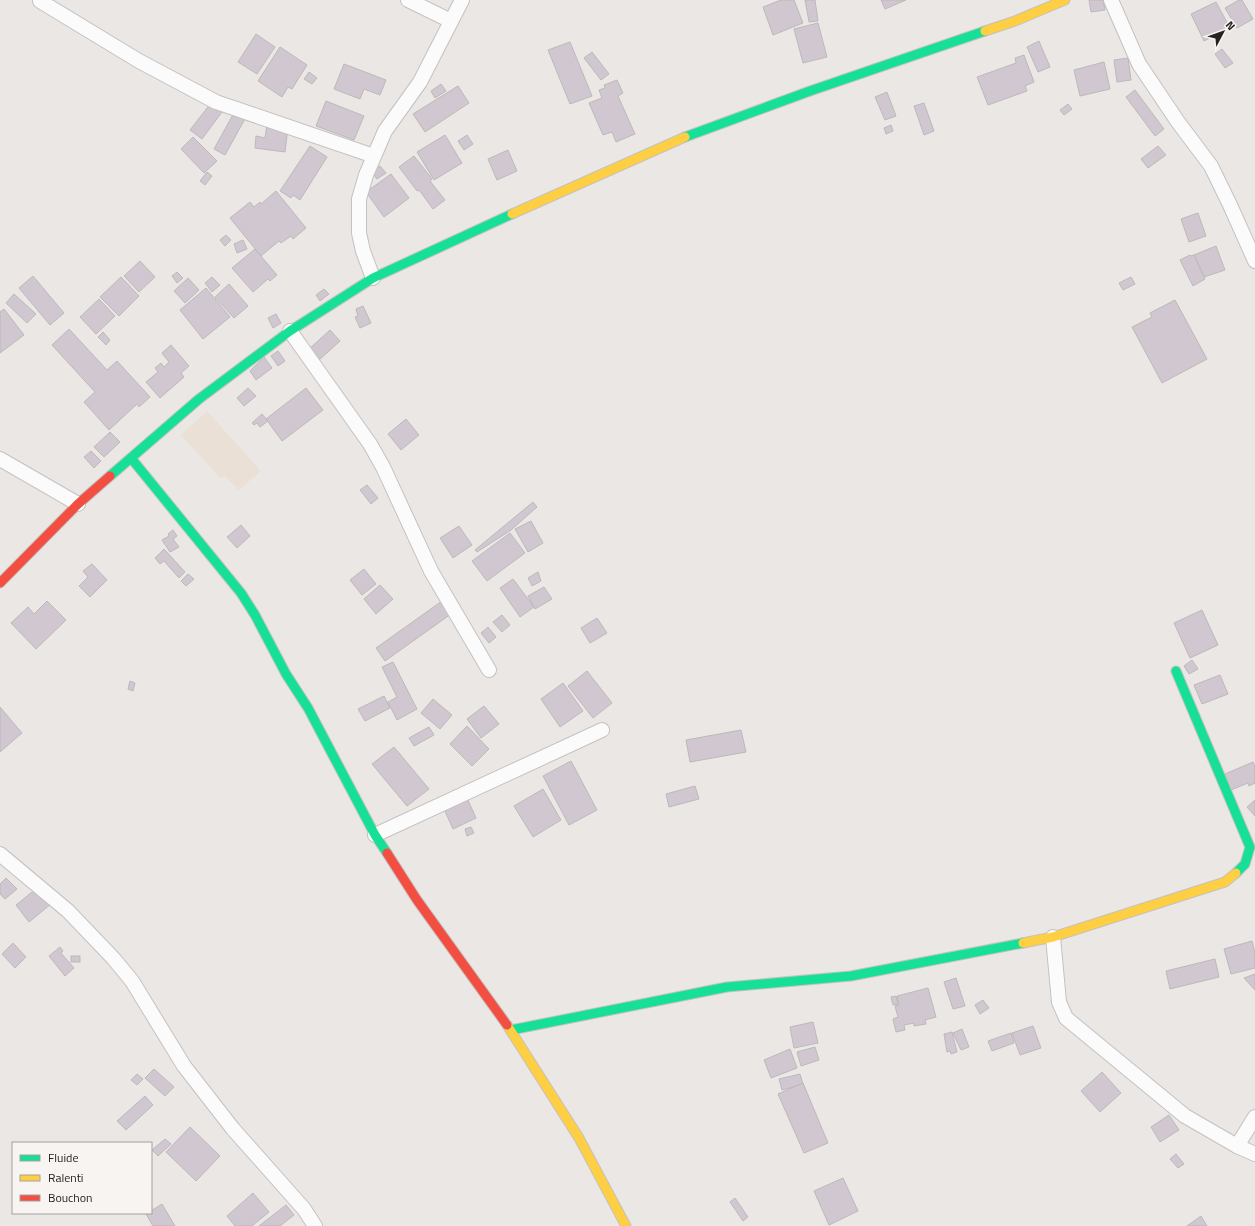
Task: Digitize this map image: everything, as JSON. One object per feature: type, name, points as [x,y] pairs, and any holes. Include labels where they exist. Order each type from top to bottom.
[{"type":"street","points":[[408,0],[451,21]]},
{"type":"street","points":[[373,278],[363,251],[359,233],[359,199],[366,175],[385,131],[420,82],[462,0]]},
{"type":"street","points":[[0,583],[78,504],[199,399],[290,331],[373,278],[678,140],[810,91],[1014,21],[1065,0]]},
{"type":"street","points":[[1111,0],[1138,64],[1178,122],[1211,166],[1255,261]]},
{"type":"street","points":[[40,1],[139,61],[216,102],[374,156]]},
{"type":"street","points":[[290,331],[370,444],[383,467],[431,571],[489,670]]},
{"type":"street","points":[[131,458],[241,593],[255,615],[286,674],[308,708],[375,835],[417,900],[511,1030],[579,1138],[626,1226]]},
{"type":"street","points":[[0,459],[78,504]]},
{"type":"street","points":[[511,1030],[727,987],[851,976],[1052,937],[1225,882],[1241,869],[1248,859],[1250,847],[1176,671]]},
{"type":"street","points":[[375,835],[602,730]]},
{"type":"street","points":[[0,854],[68,911],[113,958],[132,981],[184,1066],[233,1129],[304,1209],[316,1226]]},
{"type":"street","points":[[1052,937],[1059,1002],[1066,1018],[1185,1116],[1237,1146],[1255,1154]]},
{"type":"street","points":[[1237,1146],[1255,1117]]},
{"type":"shaded area","points":[[207,411],[261,471],[239,490],[225,476],[221,479],[181,435]]},
{"type":"building","points":[[781,0],[794,0],[803,23],[773,35],[763,7]]},
{"type":"building","points":[[805,0],[815,0],[818,21],[809,22]]},
{"type":"building","points":[[881,0],[906,0],[885,9]]},
{"type":"building","points":[[1089,0],[1103,0],[1105,10],[1091,12]]},
{"type":"building","points":[[1239,0],[1242,0],[1253,19],[1237,28],[1225,8]]},
{"type":"building","points":[[1216,2],[1230,28],[1204,41],[1191,14]]},
{"type":"building","points":[[818,23],[827,57],[803,63],[794,29]]},
{"type":"building","points":[[256,34],[275,47],[257,74],[238,62]]},
{"type":"building","points":[[1039,41],[1050,67],[1038,72],[1027,47]]},
{"type":"building","points":[[570,42],[592,96],[570,104],[548,50]]},
{"type":"building","points":[[280,47],[307,65],[292,89],[288,87],[282,97],[258,81]]},
{"type":"building","points":[[1222,49],[1233,63],[1225,68],[1215,54]]},
{"type":"building","points":[[592,52],[609,74],[601,80],[584,58]]},
{"type":"building","points":[[1024,55],[1034,82],[1025,86],[1027,91],[988,105],[977,77],[1016,63],[1015,58]]},
{"type":"building","points":[[1128,58],[1131,80],[1117,82],[1114,60]]},
{"type":"building","points":[[1104,62],[1110,89],[1080,96],[1074,70]]},
{"type":"building","points":[[344,64],[386,80],[380,95],[364,89],[360,99],[334,89]]},
{"type":"building","points":[[309,72],[317,78],[312,84],[304,79]]},
{"type":"building","points":[[617,80],[623,93],[618,96],[635,134],[616,142],[612,132],[603,135],[589,103],[602,98],[599,90],[605,88],[604,85]]},
{"type":"building","points":[[441,84],[446,91],[435,98],[431,91]]},
{"type":"building","points":[[458,86],[469,103],[425,132],[413,114]]},
{"type":"building","points":[[1135,90],[1164,129],[1155,136],[1126,97]]},
{"type":"building","points":[[887,92],[896,116],[885,120],[875,97]]},
{"type":"building","points":[[326,101],[364,116],[354,140],[316,126]]},
{"type":"building","points":[[211,103],[222,112],[202,139],[190,130]]},
{"type":"building","points":[[924,103],[934,131],[924,135],[914,106]]},
{"type":"building","points":[[1068,104],[1072,109],[1064,115],[1060,110]]},
{"type":"building","points":[[235,111],[246,117],[225,155],[214,149]]},
{"type":"building","points":[[267,124],[288,127],[285,152],[255,148],[256,136],[265,138]]},
{"type":"building","points":[[891,125],[893,131],[886,134],[884,128]]},
{"type":"building","points":[[445,135],[462,163],[434,180],[417,152]]},
{"type":"building","points":[[467,135],[473,144],[464,150],[458,141]]},
{"type":"building","points":[[193,137],[217,161],[204,173],[181,149]]},
{"type":"building","points":[[310,146],[327,157],[300,200],[293,195],[291,198],[280,191]]},
{"type":"building","points":[[1158,146],[1166,155],[1148,168],[1141,159]]},
{"type":"building","points":[[508,150],[517,171],[497,180],[488,159]]},
{"type":"building","points":[[414,156],[432,179],[430,181],[445,200],[433,209],[399,167]]},
{"type":"building","points":[[380,166],[386,173],[377,179],[372,172]]},
{"type":"building","points":[[207,172],[212,176],[205,185],[200,181]]},
{"type":"building","points":[[391,174],[409,198],[384,217],[366,192]]},
{"type":"building","points":[[276,191],[306,228],[293,239],[291,236],[281,243],[279,241],[261,256],[230,218],[250,202],[254,207],[260,202],[261,204]]},
{"type":"building","points":[[1198,213],[1206,236],[1189,242],[1181,219]]},
{"type":"building","points":[[226,235],[231,240],[225,246],[220,240]]},
{"type":"building","points":[[243,240],[247,249],[237,253],[234,244]]},
{"type":"building","points":[[1216,246],[1225,270],[1204,277],[1194,255]]},
{"type":"building","points":[[255,249],[277,275],[270,281],[268,279],[253,292],[232,268]]},
{"type":"building","points":[[1190,255],[1194,255],[1205,279],[1193,286],[1180,260]]},
{"type":"building","points":[[140,261],[155,277],[139,292],[124,276]]},
{"type":"building","points":[[177,272],[183,278],[177,283],[172,276]]},
{"type":"building","points":[[33,276],[64,313],[50,325],[19,288]]},
{"type":"building","points":[[121,277],[139,296],[119,316],[100,297]]},
{"type":"building","points":[[212,277],[220,285],[212,292],[205,283]]},
{"type":"building","points":[[1131,277],[1135,284],[1123,290],[1119,283]]},
{"type":"building","points":[[188,278],[199,290],[185,303],[174,291]]},
{"type":"building","points":[[229,284],[248,306],[234,318],[215,297]]},
{"type":"building","points":[[206,288],[230,317],[203,339],[180,310]]},
{"type":"building","points":[[324,289],[329,294],[320,301],[316,295]]},
{"type":"building","points":[[14,294],[36,314],[27,323],[6,303]]},
{"type":"building","points":[[99,299],[115,316],[96,334],[80,317]]},
{"type":"building","points":[[1175,300],[1207,359],[1162,383],[1132,327],[1152,317],[1150,313]]},
{"type":"building","points":[[363,306],[371,323],[360,328],[355,317],[358,316],[356,309]]},
{"type":"building","points":[[4,309],[24,335],[0,353],[0,312]]},
{"type":"building","points":[[276,314],[281,323],[273,328],[268,318]]},
{"type":"building","points":[[69,329],[107,370],[117,361],[150,397],[139,407],[137,404],[109,430],[84,402],[95,392],[52,345]]},
{"type":"building","points":[[330,330],[340,341],[318,361],[308,350]]},
{"type":"building","points":[[103,332],[110,340],[106,345],[98,337]]},
{"type":"building","points":[[171,345],[189,366],[181,373],[184,377],[160,398],[146,382],[158,372],[155,368],[161,363],[164,367],[169,362],[162,353]]},
{"type":"building","points":[[278,351],[285,361],[278,366],[271,356]]},
{"type":"building","points":[[264,357],[272,368],[256,380],[250,371]]},
{"type":"building","points":[[248,388],[256,396],[244,406],[237,398]]},
{"type":"building","points":[[306,388],[323,410],[282,441],[266,419]]},
{"type":"building","points":[[262,414],[268,421],[260,427],[257,423],[254,425],[252,423]]},
{"type":"building","points":[[406,419],[419,435],[401,450],[388,434]]},
{"type":"building","points":[[110,432],[120,442],[104,457],[94,447]]},
{"type":"building","points":[[91,451],[101,461],[94,468],[84,457]]},
{"type":"building","points":[[367,485],[378,498],[371,504],[360,490]]},
{"type":"building","points":[[533,502],[537,507],[511,530],[477,552],[475,550]]},
{"type":"building","points":[[531,521],[543,543],[528,552],[515,529]]},
{"type":"building","points":[[241,525],[250,536],[237,548],[227,537]]},
{"type":"building","points":[[459,526],[472,545],[453,558],[440,538]]},
{"type":"building","points":[[173,530],[177,536],[173,539],[179,547],[170,552],[162,540],[169,536],[168,534]]},
{"type":"building","points":[[510,533],[525,553],[487,581],[472,561]]},
{"type":"building","points":[[164,549],[185,572],[179,578],[164,561],[160,564],[155,558]]},
{"type":"building","points":[[92,564],[107,580],[90,597],[79,586],[88,577],[83,571]]},
{"type":"building","points":[[364,569],[376,584],[362,595],[350,580]]},
{"type":"building","points":[[538,572],[541,581],[532,586],[528,578]]},
{"type":"building","points":[[188,574],[194,579],[186,586],[181,581]]},
{"type":"building","points":[[513,579],[534,607],[520,617],[500,588]]},
{"type":"building","points":[[380,585],[393,599],[376,614],[364,599]]},
{"type":"building","points":[[544,587],[552,599],[535,609],[528,596]]},
{"type":"building","points":[[47,601],[66,620],[36,649],[11,623],[28,607],[34,614]]},
{"type":"building","points":[[442,601],[451,614],[385,661],[376,648]]},
{"type":"building","points":[[1202,610],[1218,645],[1190,658],[1174,623]]},
{"type":"building","points":[[502,615],[510,625],[502,632],[493,622]]},
{"type":"building","points":[[597,618],[607,633],[590,643],[581,628]]},
{"type":"building","points":[[488,627],[496,637],[489,643],[481,633]]},
{"type":"building","points":[[1192,660],[1198,669],[1189,674],[1184,666]]},
{"type":"building","points":[[393,662],[417,709],[397,720],[388,702],[397,697],[382,667]]},
{"type":"building","points":[[587,671],[612,703],[593,718],[568,686]]},
{"type":"building","points":[[1220,675],[1228,694],[1202,704],[1194,685]]},
{"type":"building","points":[[130,681],[135,683],[133,691],[128,689]]},
{"type":"building","points":[[563,683],[583,711],[560,727],[541,699]]},
{"type":"building","points":[[384,696],[390,708],[365,721],[358,709]]},
{"type":"building","points":[[433,699],[452,715],[440,729],[421,713]]},
{"type":"building","points":[[484,706],[499,724],[481,738],[467,719]]},
{"type":"building","points":[[0,707],[22,733],[0,752]]},
{"type":"building","points":[[467,726],[489,749],[472,766],[450,744]]},
{"type":"building","points":[[429,727],[434,735],[414,746],[409,738]]},
{"type":"building","points":[[741,730],[746,752],[690,762],[686,740]]},
{"type":"building","points":[[394,747],[429,789],[407,806],[372,764]]},
{"type":"building","points":[[571,761],[597,810],[569,825],[543,776]]},
{"type":"building","points":[[1253,762],[1255,767],[1255,783],[1249,786],[1248,783],[1231,790],[1225,774]]},
{"type":"building","points":[[695,786],[699,799],[669,807],[666,794]]},
{"type":"building","points":[[543,789],[561,820],[533,837],[514,806]]},
{"type":"building","points":[[467,798],[476,818],[453,829],[444,809]]},
{"type":"building","points":[[1255,800],[1255,816],[1247,807]]},
{"type":"building","points":[[471,827],[474,833],[467,836],[465,829]]},
{"type":"building","points":[[6,878],[17,889],[5,899],[0,894],[0,884]]},
{"type":"building","points":[[37,888],[51,904],[29,922],[16,905]]},
{"type":"building","points":[[1252,941],[1255,953],[1255,968],[1231,974],[1224,949]]},
{"type":"building","points":[[13,943],[26,957],[15,968],[2,954]]},
{"type":"building","points":[[60,947],[63,951],[61,953],[74,968],[65,976],[49,956]]},
{"type":"building","points":[[71,956],[80,956],[80,962],[71,962]]},
{"type":"building","points":[[1215,959],[1219,977],[1170,989],[1166,971]]},
{"type":"building","points":[[1255,974],[1255,990],[1244,978]]},
{"type":"building","points":[[956,978],[965,1006],[953,1009],[944,982]]},
{"type":"building","points":[[928,988],[936,1017],[925,1020],[926,1024],[914,1026],[914,1023],[904,1025],[905,1030],[896,1032],[893,1019],[898,1017],[895,1006],[899,1005],[897,996]]},
{"type":"building","points":[[896,996],[898,1004],[893,1005],[891,997]]},
{"type":"building","points":[[983,1000],[989,1008],[980,1014],[975,1005]]},
{"type":"building","points":[[813,1022],[818,1043],[794,1048],[790,1027]]},
{"type":"building","points":[[1033,1026],[1041,1048],[1020,1055],[1012,1033]]},
{"type":"building","points":[[962,1029],[969,1047],[961,1050],[953,1033]]},
{"type":"building","points":[[952,1032],[957,1052],[951,1054],[950,1051],[947,1052],[944,1034]]},
{"type":"building","points":[[1011,1033],[1014,1043],[992,1051],[988,1041]]},
{"type":"building","points":[[815,1047],[819,1060],[801,1066],[797,1052]]},
{"type":"building","points":[[790,1049],[797,1068],[771,1078],[764,1060]]},
{"type":"building","points":[[154,1069],[174,1087],[165,1096],[145,1078]]},
{"type":"building","points":[[1102,1072],[1121,1093],[1100,1112],[1081,1091]]},
{"type":"building","points":[[137,1074],[143,1079],[137,1085],[131,1080]]},
{"type":"building","points":[[800,1074],[803,1084],[782,1090],[779,1079]]},
{"type":"building","points":[[803,1083],[828,1143],[804,1153],[778,1094]]},
{"type":"building","points":[[145,1096],[153,1105],[126,1130],[117,1121]]},
{"type":"building","points":[[1169,1115],[1179,1130],[1160,1142],[1151,1127]]},
{"type":"building","points":[[190,1127],[220,1156],[196,1181],[166,1152]]},
{"type":"building","points":[[165,1139],[171,1144],[158,1156],[152,1150]]},
{"type":"building","points":[[1176,1154],[1184,1164],[1178,1168],[1170,1159]]},
{"type":"building","points":[[843,1178],[858,1211],[829,1225],[814,1191]]},
{"type":"building","points":[[253,1193],[269,1212],[252,1226],[235,1226],[227,1216]]},
{"type":"building","points":[[735,1198],[748,1217],[743,1221],[730,1202]]},
{"type":"building","points":[[162,1204],[175,1226],[153,1226],[146,1214],[152,1214],[152,1210]]},
{"type":"building","points":[[286,1205],[294,1215],[280,1226],[259,1226]]},
{"type":"building","points":[[1201,1216],[1207,1226],[1187,1226]]},
{"type":"traffic: fast","points":[[685,137],[810,91],[985,31]]},
{"type":"traffic: fast","points":[[110,476],[199,399],[290,331],[373,278],[512,214]]},
{"type":"traffic: fast","points":[[131,458],[241,593],[255,615],[286,674],[308,708],[375,835],[387,853]]},
{"type":"traffic: fast","points":[[1176,671],[1250,847],[1245,864],[1236,873]]},
{"type":"traffic: fast","points":[[511,1030],[727,987],[851,976],[1023,943]]},
{"type":"traffic: slow","points":[[985,31],[1015,21],[1065,0]]},
{"type":"traffic: slow","points":[[512,214],[685,137]]},
{"type":"traffic: slow","points":[[1023,943],[1053,937],[1225,882],[1236,873]]},
{"type":"traffic: slow","points":[[507,1025],[579,1138],[626,1226]]},
{"type":"traffic: jam","points":[[0,583],[78,504],[110,476]]},
{"type":"traffic: jam","points":[[387,853],[417,900],[507,1025]]}]
